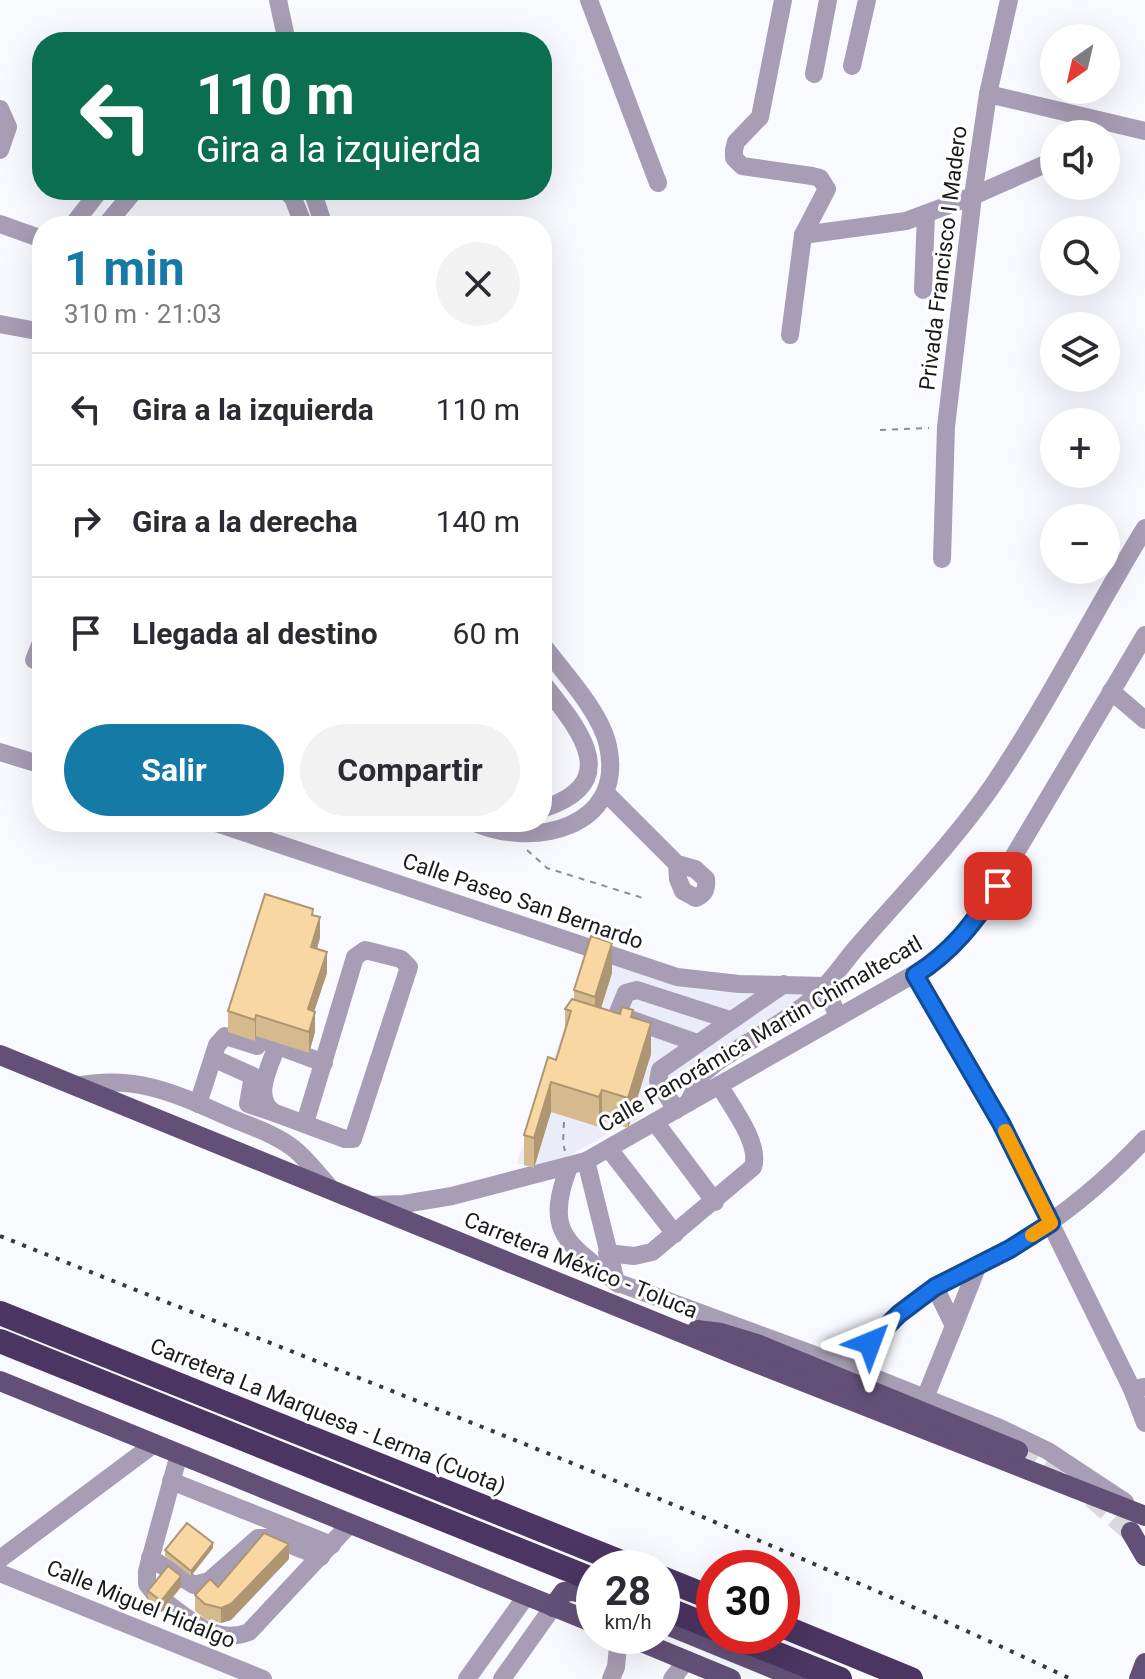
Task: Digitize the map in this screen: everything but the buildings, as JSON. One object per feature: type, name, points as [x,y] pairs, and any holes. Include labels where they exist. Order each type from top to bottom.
[{"type":"highway","name":"Carretera La Marquesa - Lerma (Cuota)","points":[[0,1313],[591,1550]]},
{"type":"highway","points":[[0,1341],[576,1573]]},
{"type":"highway","points":[[800,1633],[911,1679]]},
{"type":"highway","points":[[778,1654],[840,1679]]},
{"type":"main road","name":"Carretera México - Toluca","points":[[0,1055],[1144,1515]]},
{"type":"main road","points":[[689,1330],[721,1325],[740,1327]]},
{"type":"main road","points":[[689,1330],[757,1344],[1018,1451]]},
{"type":"main road","points":[[0,1381],[576,1616]]},
{"type":"main road","points":[[1131,1532],[1145,1556]]},
{"type":"main road","points":[[553,1607],[564,1592],[576,1592]]},
{"type":"main road","points":[[680,1630],[799,1679]]},
{"type":"main road","points":[[672,1654],[731,1679]]},
{"type":"street","points":[[278,0],[285,32]]},
{"type":"street","points":[[589,0],[658,183]]},
{"type":"street","points":[[783,0],[760,117],[736,142],[734,158],[742,166],[812,176],[825,183],[827,189],[803,235],[790,335]]},
{"type":"street","points":[[814,74],[828,0]]},
{"type":"street","points":[[852,66],[867,0]]},
{"type":"street","name":"Privada Francisco I Madero","points":[[942,559],[946,427],[973,196],[988,94],[1009,0]]},
{"type":"street","points":[[988,94],[1145,131]]},
{"type":"street","points":[[0,109],[8,127],[0,150]]},
{"type":"street","points":[[803,235],[906,221],[1040,166]]},
{"type":"street","points":[[80,216],[92,200]]},
{"type":"street","points":[[113,216],[127,200]]},
{"type":"street","points":[[923,290],[926,214]]},
{"type":"street","points":[[0,224],[32,235]]},
{"type":"street","points":[[0,324],[32,330]]},
{"type":"street","points":[[784,984],[664,1065],[658,1081],[682,1106],[703,1074],[716,1063],[810,1001],[825,986],[964,823],[991,788],[1030,727],[1145,528]]},
{"type":"street","name":"Calle Panorámica Martin Chimaltecatl","points":[[371,1205],[440,1198],[578,1164],[915,975],[953,946],[977,918],[1145,635]]},
{"type":"street","points":[[552,658],[605,734],[610,764],[606,793],[599,805],[576,823],[552,828]]},
{"type":"street","points":[[1111,691],[1145,720]]},
{"type":"street","points":[[552,695],[580,733],[588,749],[590,764],[581,787],[571,797],[552,805]]},
{"type":"street","points":[[0,752],[32,762]]},
{"type":"street","points":[[606,793],[677,864]]},
{"type":"street","name":"Calle Paseo San Bernardo","points":[[243,832],[647,969],[706,982],[825,986]]},
{"type":"street","points":[[505,832],[534,832]]},
{"type":"street","points":[[215,1059],[253,1076],[248,1104],[345,1139],[356,1137],[409,971],[406,962],[365,950],[355,957],[305,1123]]},
{"type":"street","points":[[915,975],[994,1110],[1139,1388],[1145,1423]]},
{"type":"street","points":[[825,986],[838,1017]]},
{"type":"street","points":[[697,1043],[624,1017],[619,1010],[626,993],[637,990],[730,1020]]},
{"type":"street","points":[[198,1104],[219,1041],[225,1036],[257,1046],[262,1040],[324,1063]]},
{"type":"street","points":[[237,1068],[248,1060],[244,1041]]},
{"type":"street","points":[[275,1113],[266,1106],[263,1093],[277,1046]]},
{"type":"street","points":[[76,1086],[99,1081],[156,1087],[286,1143],[331,1189]]},
{"type":"street","points":[[607,1253],[643,1255],[652,1252],[747,1175],[756,1159],[754,1146],[719,1085]]},
{"type":"street","points":[[655,1122],[715,1202]]},
{"type":"street","points":[[850,1368],[885,1327],[935,1287],[1051,1223],[1087,1196],[1145,1139]]},
{"type":"street","points":[[609,1149],[675,1234]]},
{"type":"street","points":[[578,1164],[616,1282]]},
{"type":"street","points":[[578,1164],[559,1200],[562,1228],[580,1256],[616,1282],[641,1314]]},
{"type":"street","points":[[925,1398],[978,1265]]},
{"type":"street","points":[[616,1282],[850,1368],[998,1427],[1048,1451],[1144,1515]]},
{"type":"street","points":[[935,1287],[954,1326]]},
{"type":"street","points":[[0,1559],[154,1444]]},
{"type":"street","points":[[179,1454],[146,1578],[161,1598],[204,1630],[227,1637],[239,1636],[256,1626],[350,1524]]},
{"type":"street","points":[[171,1481],[326,1551]]},
{"type":"street","points":[[150,1558],[194,1585],[209,1581],[258,1538],[273,1538],[326,1551]]},
{"type":"street","name":"Calle Miguel Hidalgo","points":[[0,1573],[263,1679]]},
{"type":"street","points":[[467,1679],[527,1595]]},
{"type":"street","points":[[502,1679],[553,1607]]},
{"type":"street","points":[[611,1679],[617,1654]]},
{"type":"street","points":[[672,1679],[687,1660]]},
{"type":"path","points":[[880,430],[946,427]]},
{"type":"path","points":[[508,833],[547,868],[646,899]]},
{"type":"path","points":[[564,1122],[563,1143],[578,1164]]},
{"type":"shaded area","points":[[589,957],[664,982],[710,991],[760,993],[817,990],[697,1065],[628,1128],[622,1126],[563,1159],[534,1168],[517,1163]]},
{"type":"tunnel","points":[[1018,1451],[1066,1480]]},
{"type":"tunnel","points":[[1092,1498],[1131,1532]]},
{"type":"railway","points":[[0,1236],[673,1504],[1071,1679]]},
{"type":"slow traffic","points":[[1005,1131],[1051,1223],[1032,1235]]},
{"type":"route","points":[[870,1343],[899,1314],[935,1287],[1010,1249],[1051,1223],[1001,1123],[915,975],[942,956],[967,931],[998,886]]}]
